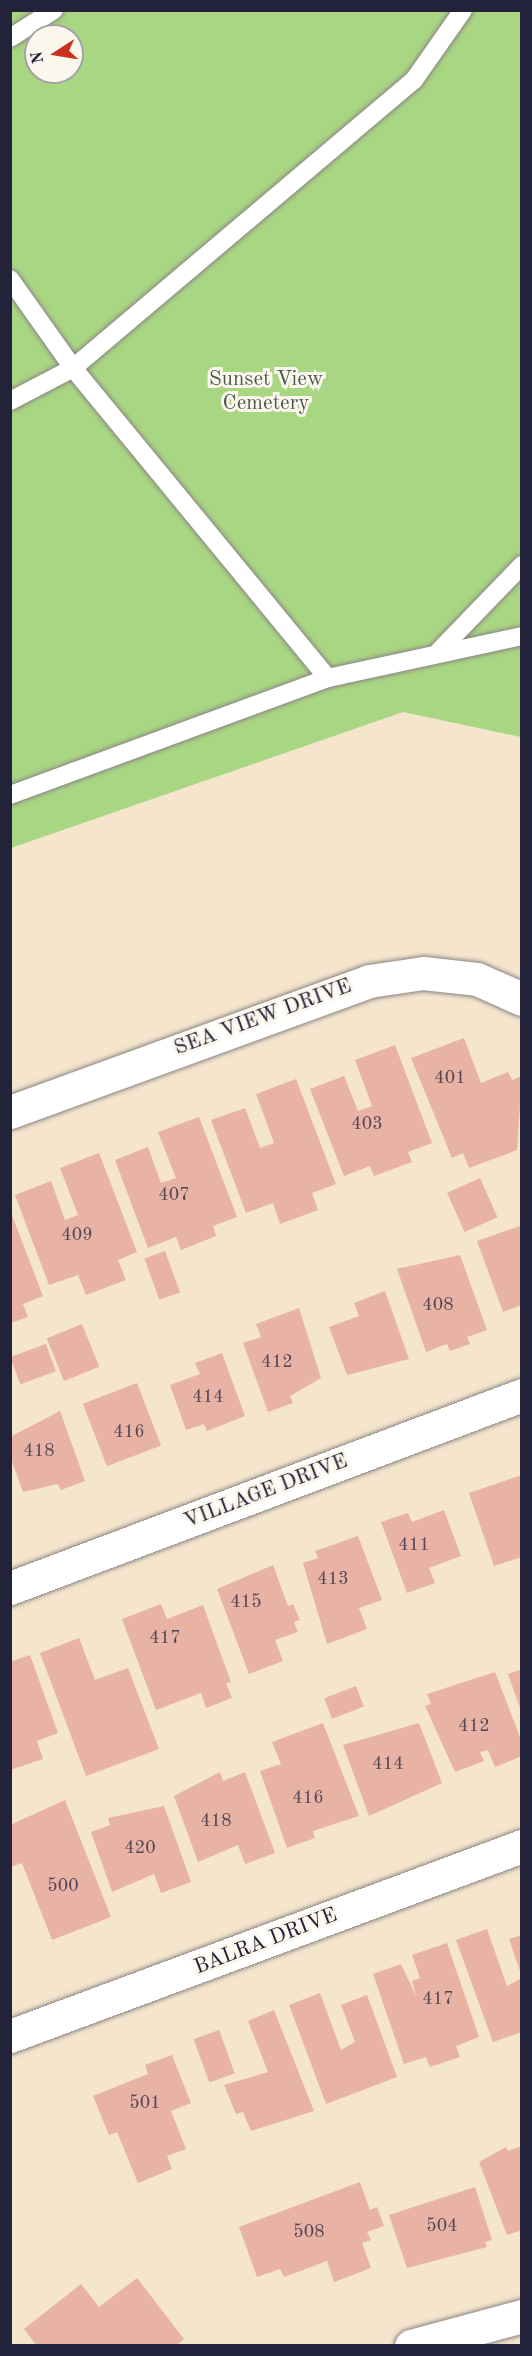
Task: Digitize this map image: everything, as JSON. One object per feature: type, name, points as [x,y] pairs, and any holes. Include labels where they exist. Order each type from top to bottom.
[{"type":"street","name":"SEA VIEW DRIVE","points":[[10,1112],[369,981],[423,973],[477,979],[522,999]]},
{"type":"street","name":"VILLAGE DRIVE","points":[[10,1588],[522,1395]]},
{"type":"street","name":"BALRA DRIVE","points":[[10,2037],[522,1846]]},
{"type":"street","points":[[411,2346],[522,2316]]},
{"type":"lane","points":[[10,38],[54,10]]},
{"type":"lane","points":[[10,401],[73,369],[414,80],[463,10]]},
{"type":"lane","points":[[10,279],[73,369],[328,678]]},
{"type":"lane","points":[[439,651],[522,565]]},
{"type":"lane","points":[[10,795],[328,678],[439,651],[522,636]]},
{"type":"green space","name":"Sunset View Cemetery","points":[[10,11],[521,11],[521,737],[403,712],[11,848]]},
{"type":"building","points":[[464,1038],[481,1083],[508,1072],[512,1080],[522,1076],[517,1150],[469,1168],[463,1153],[452,1158],[411,1058]]},
{"type":"building","points":[[395,1045],[432,1143],[408,1152],[412,1162],[374,1176],[370,1166],[344,1176],[310,1089],[344,1076],[358,1111],[372,1106],[355,1060]]},
{"type":"building","points":[[296,1079],[336,1184],[312,1193],[318,1210],[280,1224],[273,1203],[246,1213],[211,1120],[245,1108],[260,1148],[274,1143],[256,1094]]},
{"type":"building","points":[[199,1117],[237,1217],[213,1226],[216,1236],[181,1250],[176,1237],[148,1248],[115,1160],[148,1147],[161,1183],[176,1178],[158,1132]]},
{"type":"building","points":[[99,1153],[137,1252],[118,1260],[126,1280],[86,1295],[78,1275],[49,1285],[15,1195],[51,1181],[65,1220],[78,1215],[60,1168]]},
{"type":"building","points":[[480,1178],[497,1217],[465,1232],[447,1193]]},
{"type":"building","points":[[10,1210],[43,1296],[23,1304],[28,1317],[10,1323]]},
{"type":"building","points":[[520,1226],[522,1305],[503,1312],[477,1241]]},
{"type":"building","points":[[165,1251],[180,1292],[159,1300],[144,1259]]},
{"type":"building","points":[[460,1255],[487,1330],[467,1337],[470,1344],[450,1351],[447,1344],[426,1352],[397,1269]]},
{"type":"building","points":[[385,1291],[409,1359],[347,1375],[329,1327],[359,1316],[354,1303]]},
{"type":"building","points":[[299,1308],[321,1378],[290,1396],[293,1403],[268,1412],[243,1343],[261,1337],[256,1324]]},
{"type":"building","points":[[82,1324],[99,1367],[64,1381],[47,1338]]},
{"type":"building","points":[[46,1344],[56,1371],[20,1384],[10,1357]]},
{"type":"building","points":[[222,1353],[245,1416],[207,1431],[204,1424],[186,1430],[170,1385],[200,1374],[195,1363]]},
{"type":"building","points":[[137,1383],[161,1446],[107,1466],[83,1404]]},
{"type":"building","points":[[60,1411],[85,1481],[61,1490],[58,1484],[23,1492],[10,1456],[10,1437]]},
{"type":"building","points":[[522,1475],[522,1557],[494,1566],[469,1493]]},
{"type":"building","points":[[444,1510],[461,1556],[429,1568],[435,1583],[407,1593],[381,1522],[408,1513],[412,1522]]},
{"type":"building","points":[[358,1536],[382,1600],[359,1608],[367,1629],[327,1644],[303,1563],[318,1558],[315,1551]]},
{"type":"building","points":[[273,1565],[288,1606],[293,1604],[300,1620],[294,1622],[298,1632],[275,1640],[283,1661],[249,1674],[217,1589]]},
{"type":"building","points":[[161,1604],[167,1619],[203,1605],[231,1682],[226,1683],[232,1698],[206,1708],[201,1693],[156,1710],[122,1619]]},
{"type":"building","points":[[79,1638],[95,1680],[128,1668],[159,1749],[86,1776],[40,1653]]},
{"type":"building","points":[[30,1655],[58,1733],[37,1741],[43,1759],[10,1770],[10,1662]]},
{"type":"building","points":[[522,1669],[522,1711],[521,1711],[508,1674]]},
{"type":"building","points":[[495,1672],[522,1742],[522,1756],[495,1767],[488,1750],[480,1752],[484,1761],[455,1772],[425,1706],[431,1704],[427,1694]]},
{"type":"building","points":[[356,1686],[364,1707],[332,1719],[324,1698]]},
{"type":"building","points":[[323,1723],[359,1816],[313,1831],[315,1838],[287,1848],[260,1771],[281,1764],[272,1742]]},
{"type":"building","points":[[419,1723],[442,1783],[369,1816],[343,1745]]},
{"type":"building","points":[[220,1772],[223,1781],[245,1772],[275,1853],[245,1864],[238,1845],[198,1862],[174,1796]]},
{"type":"building","points":[[65,1800],[111,1917],[52,1940],[22,1863],[10,1867],[10,1825]]},
{"type":"building","points":[[164,1806],[191,1882],[161,1893],[154,1874],[112,1892],[91,1832],[110,1825],[108,1818]]},
{"type":"building","points":[[487,1929],[507,1986],[522,1978],[522,2032],[493,2042],[456,1940]]},
{"type":"building","points":[[522,1935],[522,1974],[521,1974],[509,1939]]},
{"type":"building","points":[[447,1943],[479,2037],[456,2046],[460,2057],[430,2067],[426,2057],[404,2064],[373,1974],[401,1964],[416,1996],[412,1981],[420,1978],[412,1955]]},
{"type":"building","points":[[320,1993],[341,2050],[355,2042],[341,2005],[367,1995],[397,2077],[326,2104],[289,2005]]},
{"type":"building","points":[[274,2010],[314,2111],[251,2131],[243,2112],[236,2114],[224,2085],[268,2072],[248,2021]]},
{"type":"building","points":[[219,2030],[235,2073],[209,2082],[194,2039]]},
{"type":"building","points":[[172,2055],[191,2103],[171,2111],[186,2149],[167,2156],[172,2169],[138,2183],[117,2132],[109,2135],[93,2096],[148,2074],[145,2065]]},
{"type":"building","points":[[522,2146],[522,2230],[507,2235],[479,2162],[506,2147],[508,2151]]},
{"type":"building","points":[[360,2182],[370,2210],[377,2207],[384,2226],[367,2232],[371,2240],[362,2243],[371,2268],[334,2282],[327,2261],[284,2277],[280,2269],[257,2277],[239,2227]]},
{"type":"building","points":[[475,2187],[492,2240],[485,2242],[487,2247],[407,2268],[389,2215]]},
{"type":"building","points":[[137,2278],[184,2339],[176,2346],[37,2346],[24,2329],[81,2284],[99,2307]]}]
